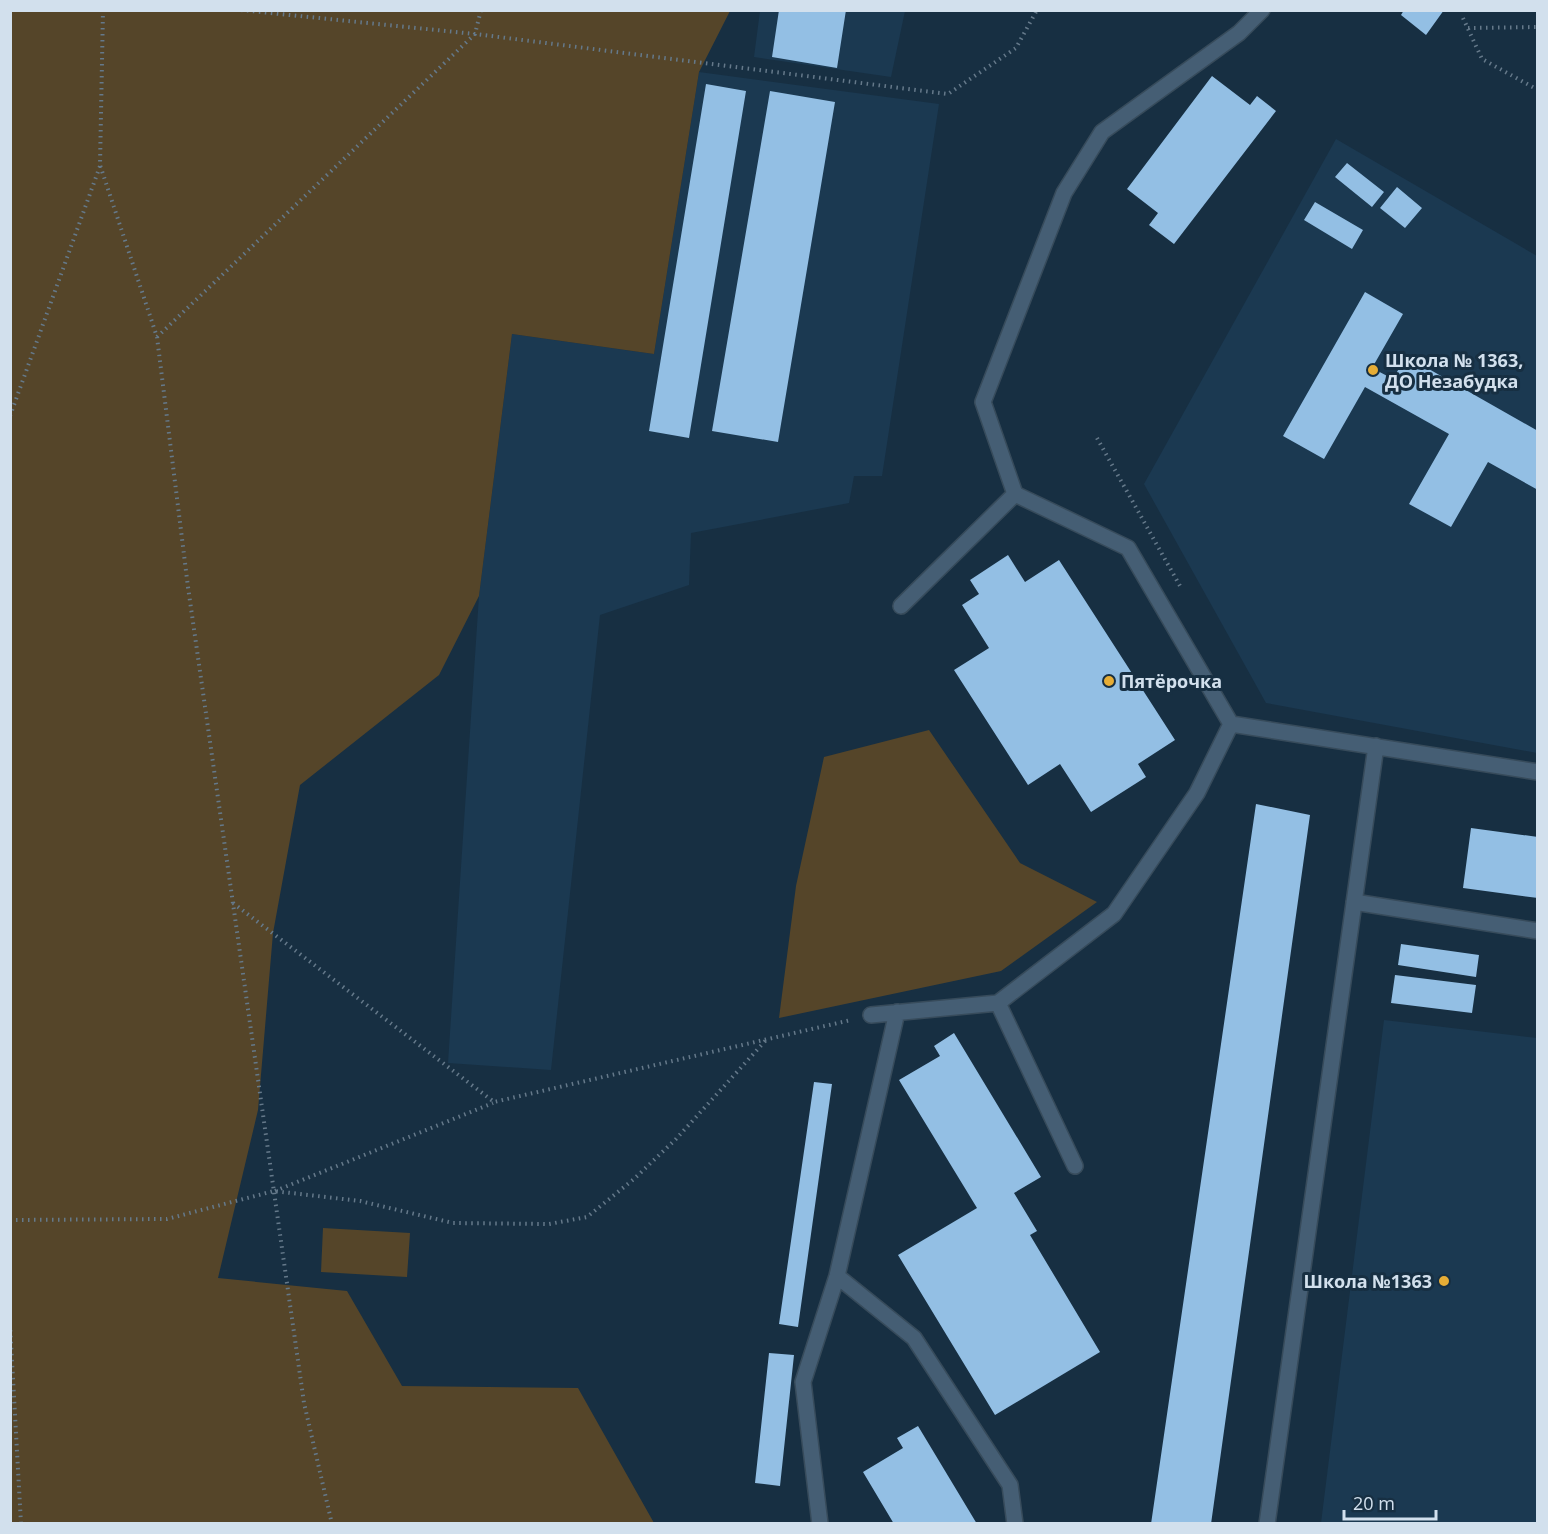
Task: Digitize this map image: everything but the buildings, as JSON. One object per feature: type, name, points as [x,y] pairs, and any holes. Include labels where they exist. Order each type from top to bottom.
[{"type":"lane","points":[[1231,724],[1128,548],[1015,494],[983,402],[1064,193],[1102,132],[1239,33],[1262,10]]},
{"type":"lane","points":[[901,606],[1015,494]]},
{"type":"lane","points":[[1231,724],[1538,772]]},
{"type":"lane","points":[[871,1016],[998,1003],[1114,914],[1197,793],[1231,724]]},
{"type":"lane","points":[[1267,1524],[1376,746]]},
{"type":"lane","points":[[1354,902],[1538,931]]},
{"type":"lane","points":[[998,1003],[1075,1166]]},
{"type":"lane","points":[[820,1524],[803,1382],[837,1276],[897,1012]]},
{"type":"lane","points":[[837,1276],[914,1338],[1010,1485],[1015,1524]]},
{"type":"path","points":[[10,416],[100,165],[103,10]]},
{"type":"path","points":[[241,10],[475,34],[948,94],[1016,48],[1037,10]]},
{"type":"path","points":[[157,337],[475,34],[481,10]]},
{"type":"path","points":[[1463,18],[1482,58],[1538,90]]},
{"type":"path","points":[[1468,28],[1538,27]]},
{"type":"path","points":[[100,165],[157,337],[188,586],[304,1403],[332,1524]]},
{"type":"path","points":[[233,902],[494,1102]]},
{"type":"path","points":[[10,1220],[167,1219],[274,1191],[494,1102],[871,1016]]},
{"type":"path","points":[[274,1191],[360,1201],[453,1223],[549,1224],[587,1217],[634,1179],[676,1139],[767,1039]]},
{"type":"path","points":[[10,1324],[21,1524]]},
{"type":"shaded area","points":[[10,11],[730,11],[699,72],[654,354],[512,334],[479,596],[439,675],[300,785],[273,933],[258,1110],[218,1278],[347,1291],[402,1386],[578,1388],[654,1523],[11,1523]]},
{"type":"shaded area","points":[[760,11],[905,11],[891,77],[754,57]]},
{"type":"shaded area","points":[[699,72],[939,104],[882,476],[854,476],[849,503],[691,533],[689,585],[600,615],[551,1070],[448,1063],[479,596],[512,334],[654,354]]},
{"type":"shaded area","name":"Школа № 1363, ДО Незабудка","points":[[1336,139],[1537,256],[1537,753],[1266,703],[1144,484]]},
{"type":"shaded area","points":[[929,730],[1020,863],[1097,902],[1001,971],[779,1018],[796,886],[824,757]]},
{"type":"shaded area","name":"Школа №1363","points":[[1384,1020],[1537,1038],[1537,1523],[1321,1523]]},
{"type":"shaded area","points":[[323,1228],[410,1233],[407,1277],[321,1272]]},
{"type":"place","name":"Школа № 1363, ДО Незабудка","points":[[1373,370]]},
{"type":"place","name":"Пятёрочка","points":[[1109,681]]},
{"type":"place","name":"Школа №1363","points":[[1444,1281]]}]
